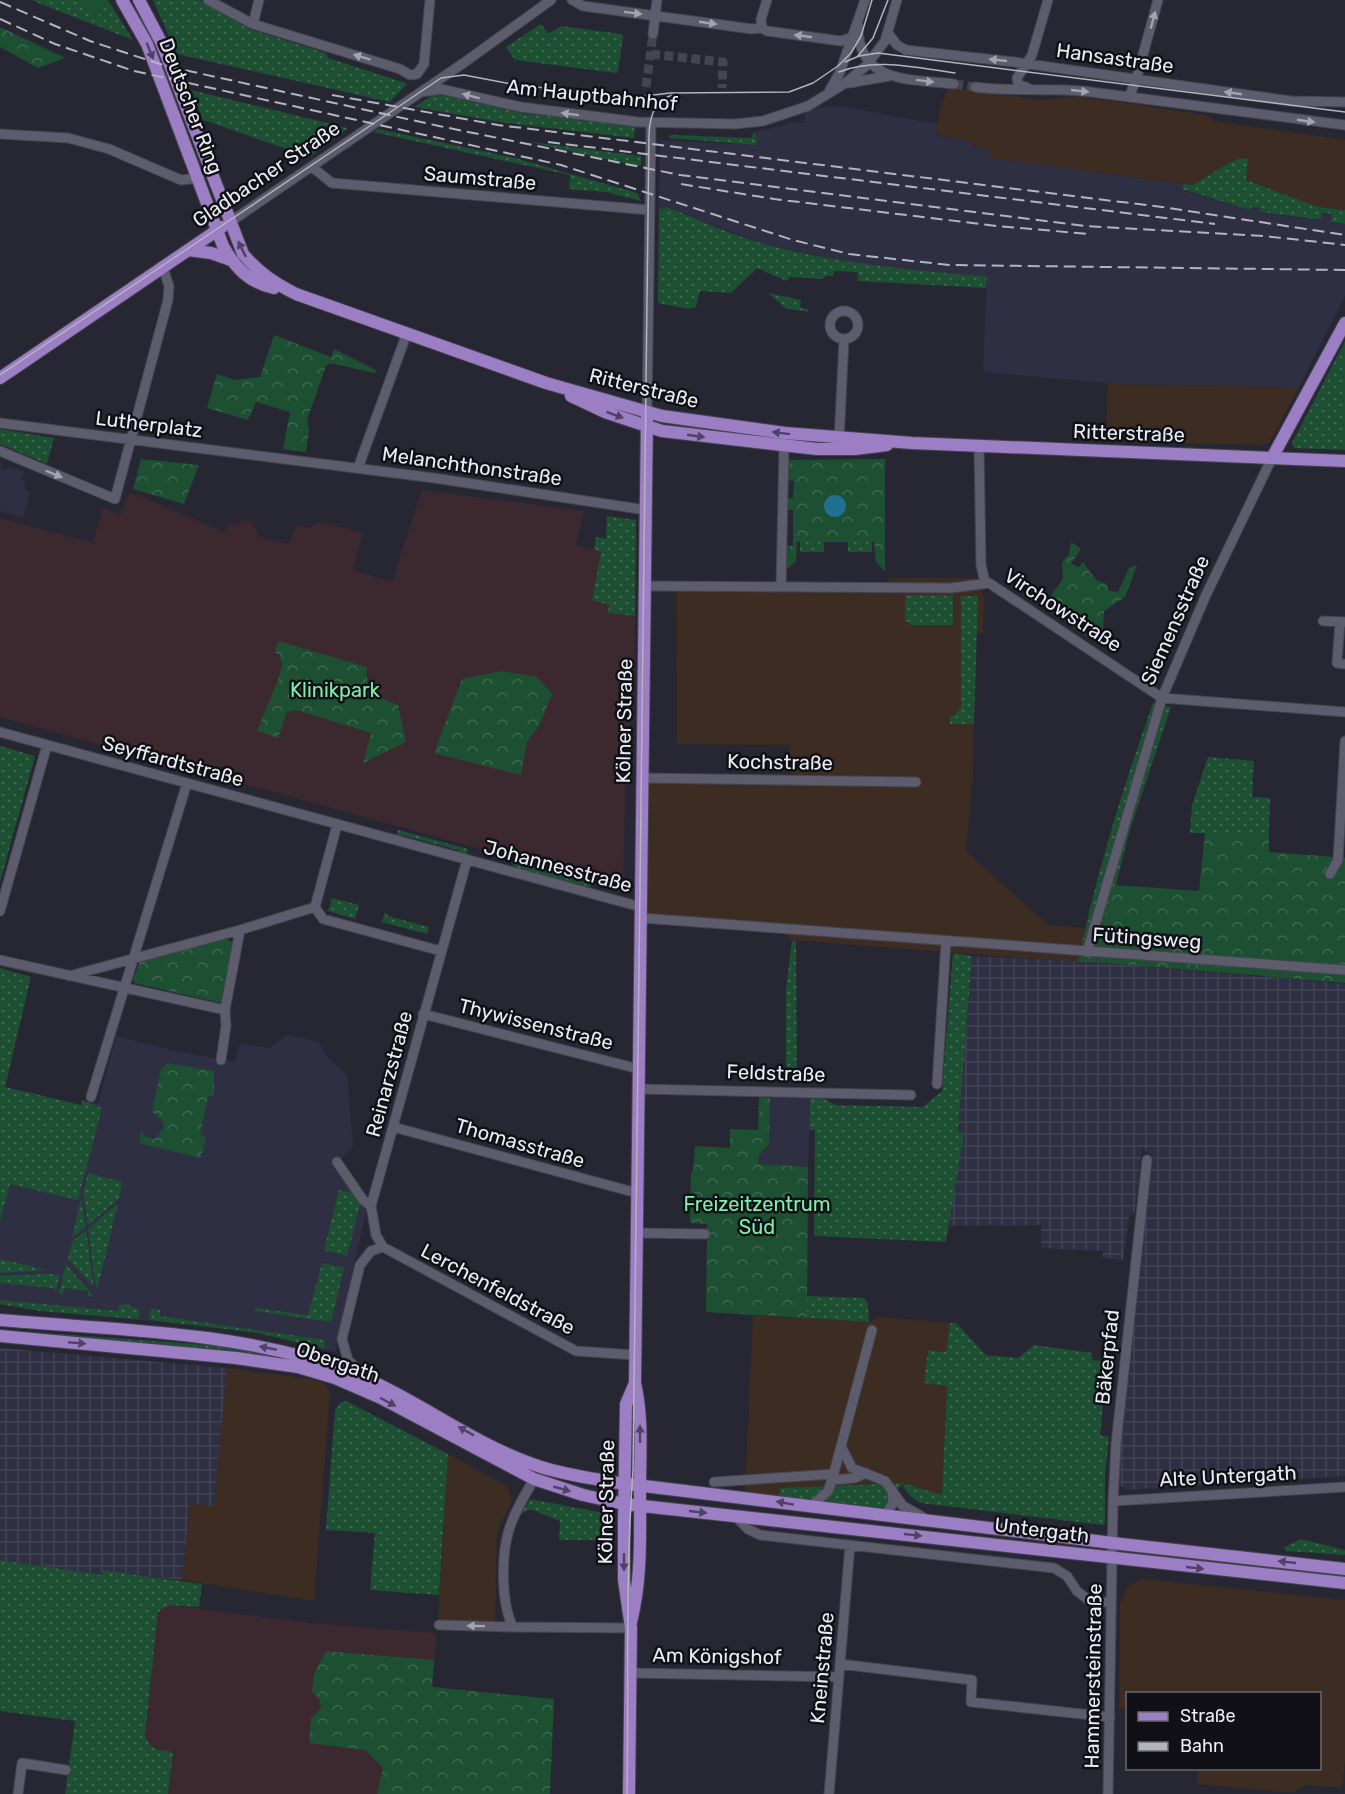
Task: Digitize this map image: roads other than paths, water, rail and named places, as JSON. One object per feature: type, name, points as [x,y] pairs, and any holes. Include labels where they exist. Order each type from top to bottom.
[{"type":"main road","name":"Deutscher Ring","points":[[123,0],[147,44],[217,230]]},
{"type":"main road","name":"Deutscher Ring","points":[[139,0],[162,44],[230,222]]},
{"type":"main road","name":"Gladbacher Straße","points":[[0,378],[230,222]]},
{"type":"main road","name":"Ritterstraße","points":[[230,222],[243,254],[253,267],[273,283],[296,294]]},
{"type":"main road","name":"Ritterstraße","points":[[217,230],[231,260],[249,278],[269,287],[296,294],[546,383],[647,412],[839,444]]},
{"type":"main road","points":[[188,250],[211,253],[231,260]]},
{"type":"main road","name":"Siemensstraße","points":[[1272,458],[1345,323]]},
{"type":"main road","name":"Ritterstraße","points":[[546,383],[605,412],[647,427],[784,447],[912,443],[1345,461]]},
{"type":"main road","name":"Kölner Straße","points":[[631,1625],[637,1599],[640,1506],[640,1405],[635,1383],[635,1355],[647,412]]},
{"type":"main road","name":"Obergath","points":[[0,1320],[239,1343],[306,1357],[373,1382],[534,1465],[640,1486]]},
{"type":"main road","name":"Obergath","points":[[0,1336],[217,1356],[298,1367],[335,1378],[381,1398],[534,1479],[583,1495],[640,1506]]},
{"type":"main road","name":"Kölner Straße","points":[[629,1794],[631,1625],[624,1580],[624,1504],[626,1404],[635,1383]]},
{"type":"main road","name":"Untergath","points":[[640,1486],[1345,1569]]},
{"type":"main road","name":"Untergath","points":[[640,1506],[1345,1583]]},
{"type":"main road","points":[[850,1528],[868,1526],[885,1516]]},
{"type":"street","points":[[208,0],[253,24],[400,69],[410,75],[417,74],[424,64],[430,0]]},
{"type":"street","points":[[253,24],[259,0]]},
{"type":"street","name":"Gladbacher Straße","points":[[230,222],[551,0]]},
{"type":"street","points":[[572,0],[583,6],[752,29],[762,28],[768,31],[837,40],[853,36]]},
{"type":"street","points":[[653,34],[657,0]]},
{"type":"street","points":[[762,28],[761,19],[767,0]]},
{"type":"street","points":[[841,80],[865,0]]},
{"type":"street","points":[[841,80],[869,63],[882,46],[897,0]]},
{"type":"street","points":[[1031,88],[1021,86],[1016,80],[1032,55],[1048,0]]},
{"type":"street","points":[[1129,97],[1136,80],[1158,0]]},
{"type":"street","points":[[858,25],[860,46],[869,63],[897,77]]},
{"type":"street","name":"Hansastraße","points":[[888,33],[897,45],[906,50],[1026,63],[1291,101],[1345,102]]},
{"type":"street","points":[[841,80],[897,77],[954,84]]},
{"type":"street","name":"Am Hauptbahnhof","points":[[421,92],[441,89],[521,107],[651,122],[735,124],[763,121],[795,111],[827,94],[841,80]]},
{"type":"street","name":"Hansastraße","points":[[975,87],[1011,91],[1031,88],[1064,89],[1345,125]]},
{"type":"street","name":"Kölner Straße","points":[[647,412],[651,122]]},
{"type":"street","points":[[0,134],[68,138],[109,149],[181,180],[199,178]]},
{"type":"street","name":"Saumstraße","points":[[312,167],[332,183],[650,210]]},
{"type":"street","points":[[0,451],[115,499],[168,300],[169,286],[162,268]]},
{"type":"street","points":[[358,468],[406,333]]},
{"type":"street","points":[[839,444],[844,339]]},
{"type":"street","name":"Lutherplatz","points":[[0,423],[293,460]]},
{"type":"street","points":[[781,587],[784,447]]},
{"type":"street","points":[[979,447],[981,565],[985,582]]},
{"type":"street","name":"Siemensstraße","points":[[1087,952],[1162,698],[1206,595],[1272,458]]},
{"type":"street","name":"Melanchthonstraße","points":[[293,460],[646,510]]},
{"type":"street","name":"Virchowstraße","points":[[645,586],[960,588],[985,582],[1010,595],[1162,698],[1345,712]]},
{"type":"street","points":[[1323,621],[1342,622],[1337,663],[1345,664]]},
{"type":"street","name":"Seyffardtstraße","points":[[0,732],[466,860]]},
{"type":"street","points":[[1330,874],[1338,860],[1345,741]]},
{"type":"street","points":[[0,911],[47,745]]},
{"type":"street","name":"Kochstraße","points":[[643,778],[916,782]]},
{"type":"street","points":[[91,1097],[187,783]]},
{"type":"street","points":[[337,825],[315,907],[323,919],[441,951]]},
{"type":"street","name":"Johannesstraße","points":[[466,860],[641,913]]},
{"type":"street","name":"Reinarzstraße","points":[[383,1247],[376,1235],[371,1206],[466,860]]},
{"type":"street","points":[[69,976],[240,930],[315,907]]},
{"type":"street","name":"Fütingsweg","points":[[641,913],[946,942],[1345,970]]},
{"type":"street","points":[[220,1060],[226,1026],[225,1010],[240,930]]},
{"type":"street","points":[[937,1083],[946,942]]},
{"type":"street","points":[[0,960],[225,1010]]},
{"type":"street","name":"Thywissenstraße","points":[[423,1014],[639,1069]]},
{"type":"street","name":"Feldstraße","points":[[639,1089],[911,1095]]},
{"type":"street","name":"Thomasstraße","points":[[393,1127],[637,1193]]},
{"type":"street","name":"Bäkerpfad","points":[[1113,1559],[1111,1543],[1116,1444],[1147,1160]]},
{"type":"street","points":[[337,1162],[363,1200],[371,1206]]},
{"type":"street","points":[[637,1233],[705,1234]]},
{"type":"street","points":[[373,1382],[348,1360],[342,1339],[360,1265],[371,1251],[383,1247]]},
{"type":"street","name":"Lerchenfeldstraße","points":[[383,1247],[576,1351],[635,1355]]},
{"type":"street","points":[[810,1507],[828,1491],[833,1477],[872,1330]]},
{"type":"street","name":"Untergath","points":[[842,1448],[852,1468],[885,1481],[913,1513],[933,1522]]},
{"type":"street","points":[[714,1482],[855,1478],[866,1473]]},
{"type":"street","points":[[513,1627],[505,1611],[505,1546],[509,1528],[534,1479]]},
{"type":"street","name":"Alte Untergath","points":[[1113,1501],[1345,1487]]},
{"type":"street","points":[[885,1516],[893,1503],[892,1490]]},
{"type":"street","name":"Untergath","points":[[735,1516],[748,1529],[760,1535],[1054,1568],[1067,1576],[1077,1591],[1091,1602],[1111,1602]]},
{"type":"street","name":"Kneinstraße","points":[[829,1794],[850,1545]]},
{"type":"street","name":"Hammersteinstraße","points":[[1108,1794],[1113,1559]]},
{"type":"street","points":[[440,1626],[631,1625]]},
{"type":"street","points":[[840,1664],[972,1680],[971,1702],[1110,1717]]},
{"type":"street","name":"Am Königshof","points":[[631,1673],[839,1677]]},
{"type":"street","points":[[18,1794],[22,1763],[66,1770]]},
{"type":"water","points":[[835,495],[843,498],[846,506],[843,514],[835,517],[827,514],[824,506],[827,498]]},
{"type":"tunnel","points":[[646,87],[653,34]]},
{"type":"tunnel","points":[[651,54],[723,62],[722,88]]},
{"type":"tunnel","points":[[954,84],[975,87]]},
{"type":"tram line","points":[[0,375],[441,78],[464,75],[511,84],[629,98],[670,93],[789,92],[813,83],[838,66],[851,53],[861,36],[872,0]]},
{"type":"tram line","points":[[857,57],[873,38],[888,0]]},
{"type":"tram line","points":[[845,62],[859,56],[878,53],[1345,112]]},
{"type":"tram line","points":[[839,72],[882,64],[955,73]]},
{"type":"tram line","points":[[627,1794],[649,134],[651,119],[656,107],[665,98],[680,93]]},
{"type":"railway","points":[[0,2],[90,41],[166,66],[439,126],[680,175],[1085,226],[1264,236],[1345,245]]},
{"type":"railway","points":[[0,19],[55,44],[134,71],[561,165],[793,240],[849,254],[949,265],[1345,270]]},
{"type":"railway","points":[[332,95],[498,125],[1162,207],[1345,235]]},
{"type":"railway","points":[[548,142],[1215,224]]},
{"type":"railway","points":[[681,184],[774,199],[997,226],[1089,234]]},
{"type":"park label","name":"Klinikpark","points":[[335,690]]},
{"type":"park label","name":"Freizeitzentrum Süd","points":[[757,1216]]}]
